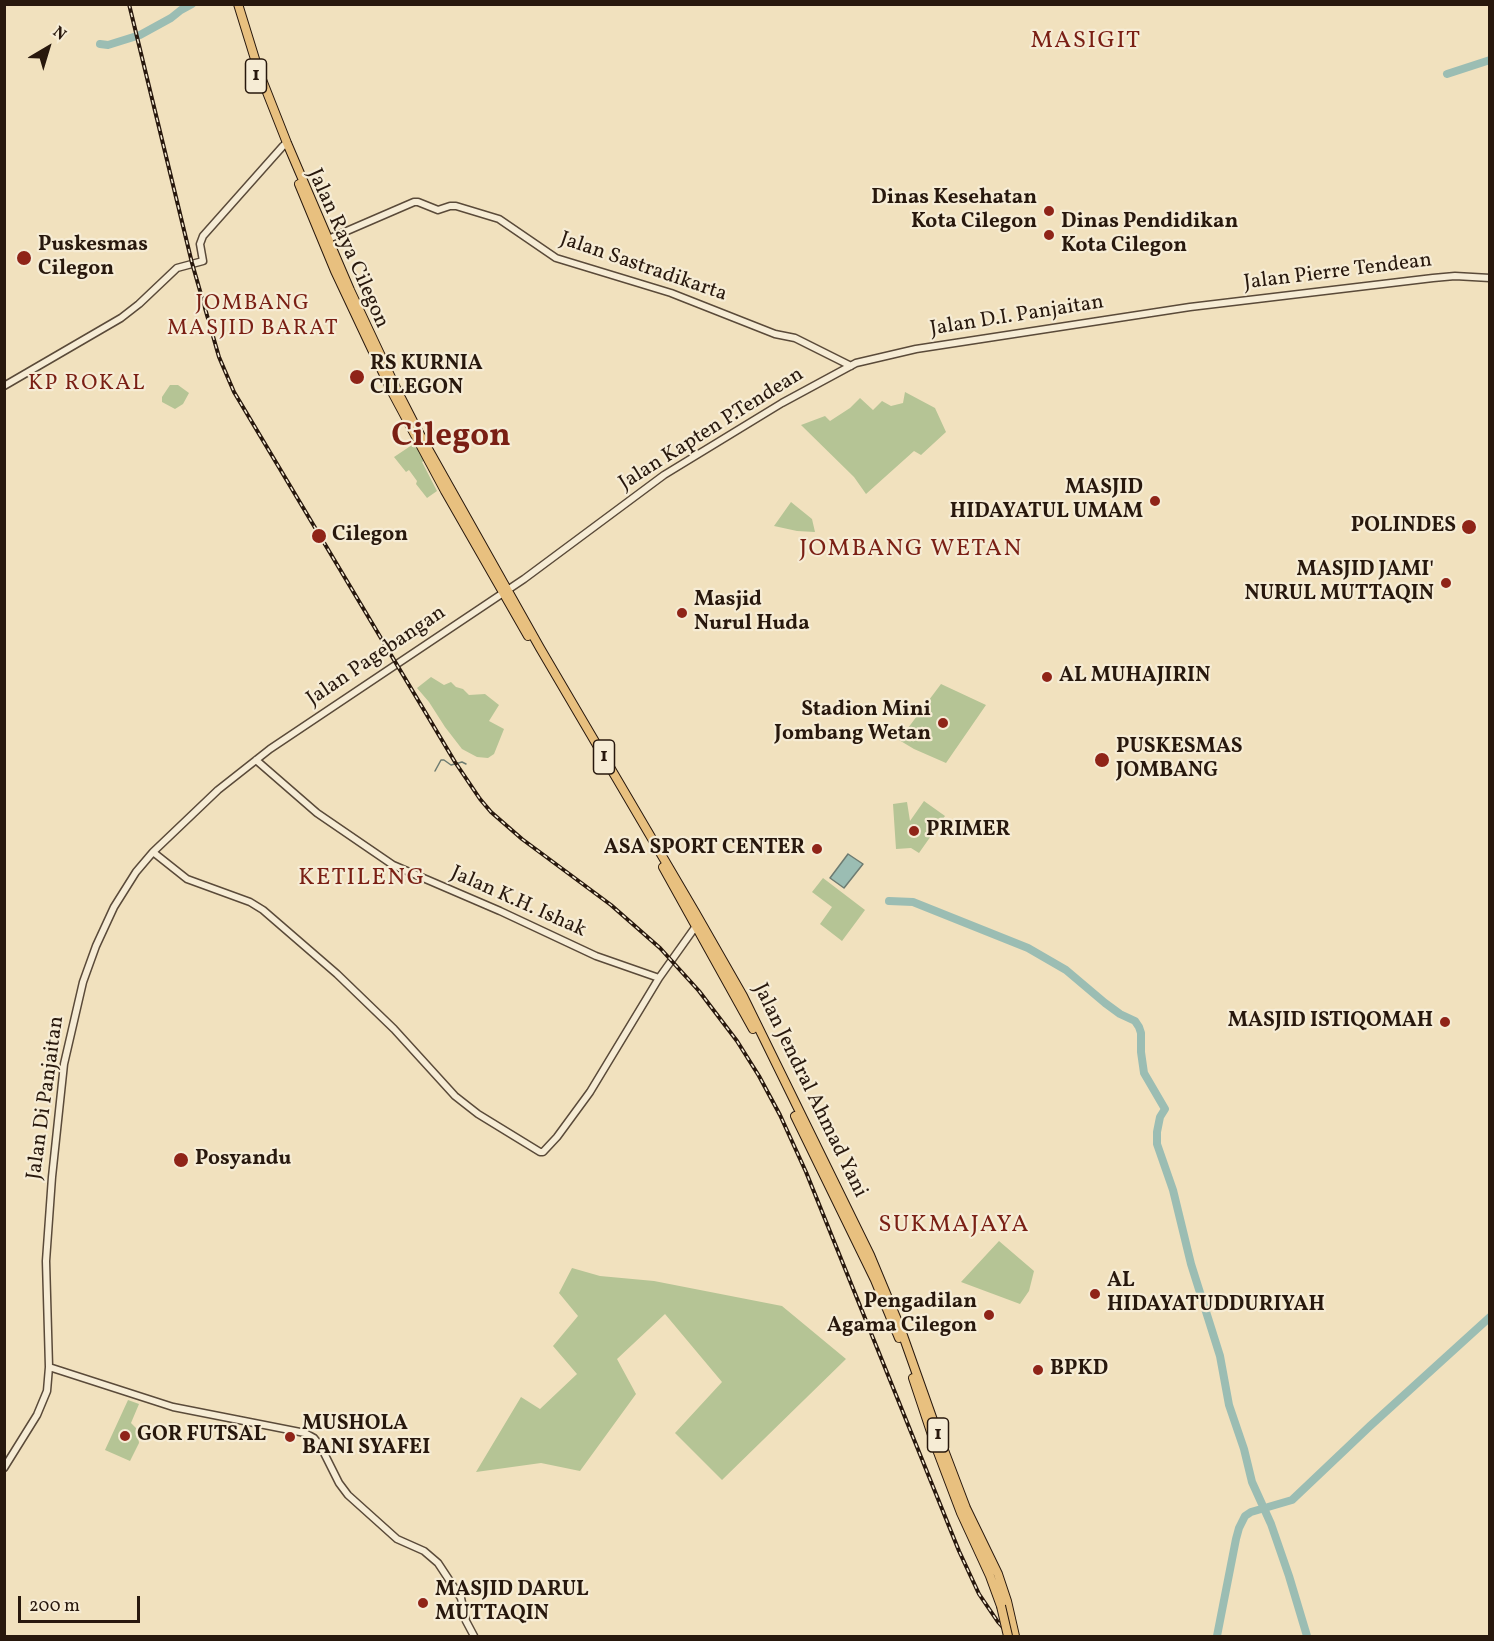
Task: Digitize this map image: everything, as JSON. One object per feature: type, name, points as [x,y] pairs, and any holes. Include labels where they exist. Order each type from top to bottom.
[{"type":"highway","name":"Jalan Raya Cilegon","points":[[233,4],[254,71],[326,240],[347,297],[392,392],[505,591]]},
{"type":"highway","name":"Jalan Raya Cilegon","points":[[238,4],[285,144]]},
{"type":"highway","name":"Jalan Jendral Ahmad Yani","points":[[505,591],[651,846],[743,996],[883,1283],[966,1508],[998,1574],[1015,1636]]},
{"type":"highway","name":"Jalan Jendral Ahmad Yani","points":[[699,924],[875,1280],[898,1334],[961,1513],[990,1576],[1001,1606],[1008,1636]]},
{"type":"street","points":[[4,386],[121,318],[177,268],[203,261],[200,244],[203,236],[285,144]]},
{"type":"street","name":"Jalan Sastradikarta","points":[[326,240],[414,202],[438,210],[456,206],[503,222],[556,258],[671,293],[775,334],[795,338],[851,366]]},
{"type":"street","name":"Jalan Pierre Tendean","points":[[1190,307],[1433,278],[1455,276],[1490,278]]},
{"type":"street","name":"Jalan D.I. Panjaitan","points":[[851,366],[876,357],[915,349],[1190,307]]},
{"type":"street","name":"Jalan Kapten P.Tendean","points":[[505,591],[664,475],[782,403],[851,366]]},
{"type":"street","name":"Jalan Pagebangan","points":[[256,760],[505,591]]},
{"type":"street","name":"Jalan Di Panjaitan","points":[[4,1467],[37,1415],[47,1391],[49,1367],[46,1261],[61,1091],[64,1064],[80,995],[96,946],[114,907],[136,872],[153,852],[211,796],[256,760]]},
{"type":"street","name":"Jalan K.H. Ishak","points":[[256,760],[317,813],[393,865],[596,956],[658,978]]},
{"type":"street","points":[[153,852],[188,879],[255,905],[284,927],[394,1029],[455,1096],[478,1114],[540,1152],[543,1152],[557,1137],[590,1092],[658,978],[699,924]]},
{"type":"street","points":[[49,1367],[166,1405],[305,1433],[314,1438],[348,1495],[397,1539],[424,1551],[438,1563],[461,1598],[466,1621],[474,1636]]},
{"type":"green space","points":[[170,385],[178,385],[189,393],[183,404],[175,409],[162,402],[162,397]]},
{"type":"green space","points":[[905,392],[935,408],[946,432],[921,455],[914,451],[866,494],[854,477],[801,425],[825,416],[830,421],[850,408],[860,398],[873,410],[882,401],[891,406],[903,403]]},
{"type":"green space","points":[[415,443],[425,460],[422,462],[437,491],[427,498],[409,470],[406,472],[394,457]]},
{"type":"green space","points":[[791,502],[812,519],[815,532],[774,526]]},
{"type":"green space","points":[[431,677],[444,685],[451,682],[469,695],[485,694],[499,705],[489,721],[504,729],[494,754],[488,758],[477,757],[462,749],[417,688]]},
{"type":"green space","name":"Stadion Mini Jombang Wetan","points":[[941,684],[986,705],[946,763],[899,740]]},
{"type":"green space","name":"PRIMER","points":[[924,801],[945,816],[919,853],[911,848],[896,849],[893,804],[907,802],[910,821]]},
{"type":"green space","points":[[823,878],[865,910],[842,941],[820,924],[832,907],[812,892]]},
{"type":"green space","points":[[999,1241],[1034,1271],[1029,1291],[1020,1304],[961,1282]]},
{"type":"green space","points":[[572,1268],[600,1276],[654,1281],[782,1306],[846,1359],[722,1480],[675,1433],[722,1382],[665,1314],[617,1359],[636,1394],[580,1471],[541,1463],[476,1472],[521,1397],[540,1409],[577,1374],[553,1346],[578,1316],[559,1293]]},
{"type":"green space","name":"GOR FUTSAL","points":[[128,1400],[139,1404],[131,1423],[137,1429],[139,1443],[130,1461],[105,1450]]},
{"type":"water","points":[[848,854],[863,864],[844,888],[830,878]]},
{"type":"waterway","points":[[100,44],[108,45],[140,35],[192,4]]},
{"type":"waterway","points":[[1447,74],[1490,60]]},
{"type":"waterway","points":[[435,771],[441,760],[451,765],[462,762],[466,764]]},
{"type":"waterway","points":[[889,901],[913,902],[1028,948],[1066,970],[1105,1003],[1135,1021],[1139,1027],[1144,1073],[1165,1109],[1160,1117],[1157,1144],[1173,1190],[1191,1264],[1220,1356],[1229,1405],[1252,1482],[1271,1524],[1307,1636]]},
{"type":"waterway","points":[[1217,1636],[1236,1539],[1245,1516],[1251,1512],[1292,1500],[1490,1317]]},
{"type":"railway","points":[[129,4],[192,263],[219,357],[234,392],[455,762],[480,799],[491,812],[522,839],[611,905],[660,948],[699,991],[737,1041],[759,1076],[806,1172],[959,1551],[979,1594],[998,1622],[1011,1636]]},
{"type":"place","name":"Dinas Kesehatan Kota Cilegon","points":[[1049,211]]},
{"type":"place","name":"Dinas Pendidikan Kota Cilegon","points":[[1049,235]]},
{"type":"place","name":"Puskesmas Cilegon","points":[[24,258]]},
{"type":"place","name":"RS KURNIA CILEGON","points":[[357,377]]},
{"type":"place","name":"MASJID HIDAYATUL UMAM","points":[[1155,501]]},
{"type":"place","name":"POLINDES","points":[[1469,527]]},
{"type":"place","name":"Cilegon","points":[[319,536]]},
{"type":"place","name":"MASJID JAMI' NURUL MUTTAQIN","points":[[1446,583]]},
{"type":"place","name":"Masjid Nurul Huda","points":[[682,613]]},
{"type":"place","name":"AL MUHAJIRIN","points":[[1047,677]]},
{"type":"place","name":"Stadion Mini Jombang Wetan","points":[[943,723]]},
{"type":"place","name":"PUSKESMAS JOMBANG","points":[[1102,760]]},
{"type":"place","name":"PRIMER","points":[[914,831]]},
{"type":"place","name":"ASA SPORT CENTER","points":[[817,849]]},
{"type":"place","name":"MASJID ISTIQOMAH","points":[[1445,1022]]},
{"type":"place","name":"Posyandu","points":[[181,1160]]},
{"type":"place","name":"AL HIDAYATUDDURIYAH","points":[[1095,1294]]},
{"type":"place","name":"Pengadilan Agama Cilegon","points":[[989,1315]]},
{"type":"place","name":"BPKD","points":[[1038,1370]]},
{"type":"place","name":"GOR FUTSAL","points":[[125,1436]]},
{"type":"place","name":"MUSHOLA BANI SYAFEI","points":[[290,1437]]},
{"type":"place","name":"MASJID DARUL MUTTAQIN","points":[[423,1603]]},
{"type":"district","name":"MASIGIT","points":[[1086,43]]},
{"type":"district","name":"JOMBANG MASJID BARAT","points":[[253,318]]},
{"type":"district","name":"KP ROKAL","points":[[87,385]]},
{"type":"district","name":"Cilegon","points":[[451,439]]},
{"type":"district","name":"JOMBANG WETAN","points":[[911,551]]},
{"type":"district","name":"KETILENG","points":[[362,880]]},
{"type":"district","name":"SUKMAJAYA","points":[[954,1227]]}]
